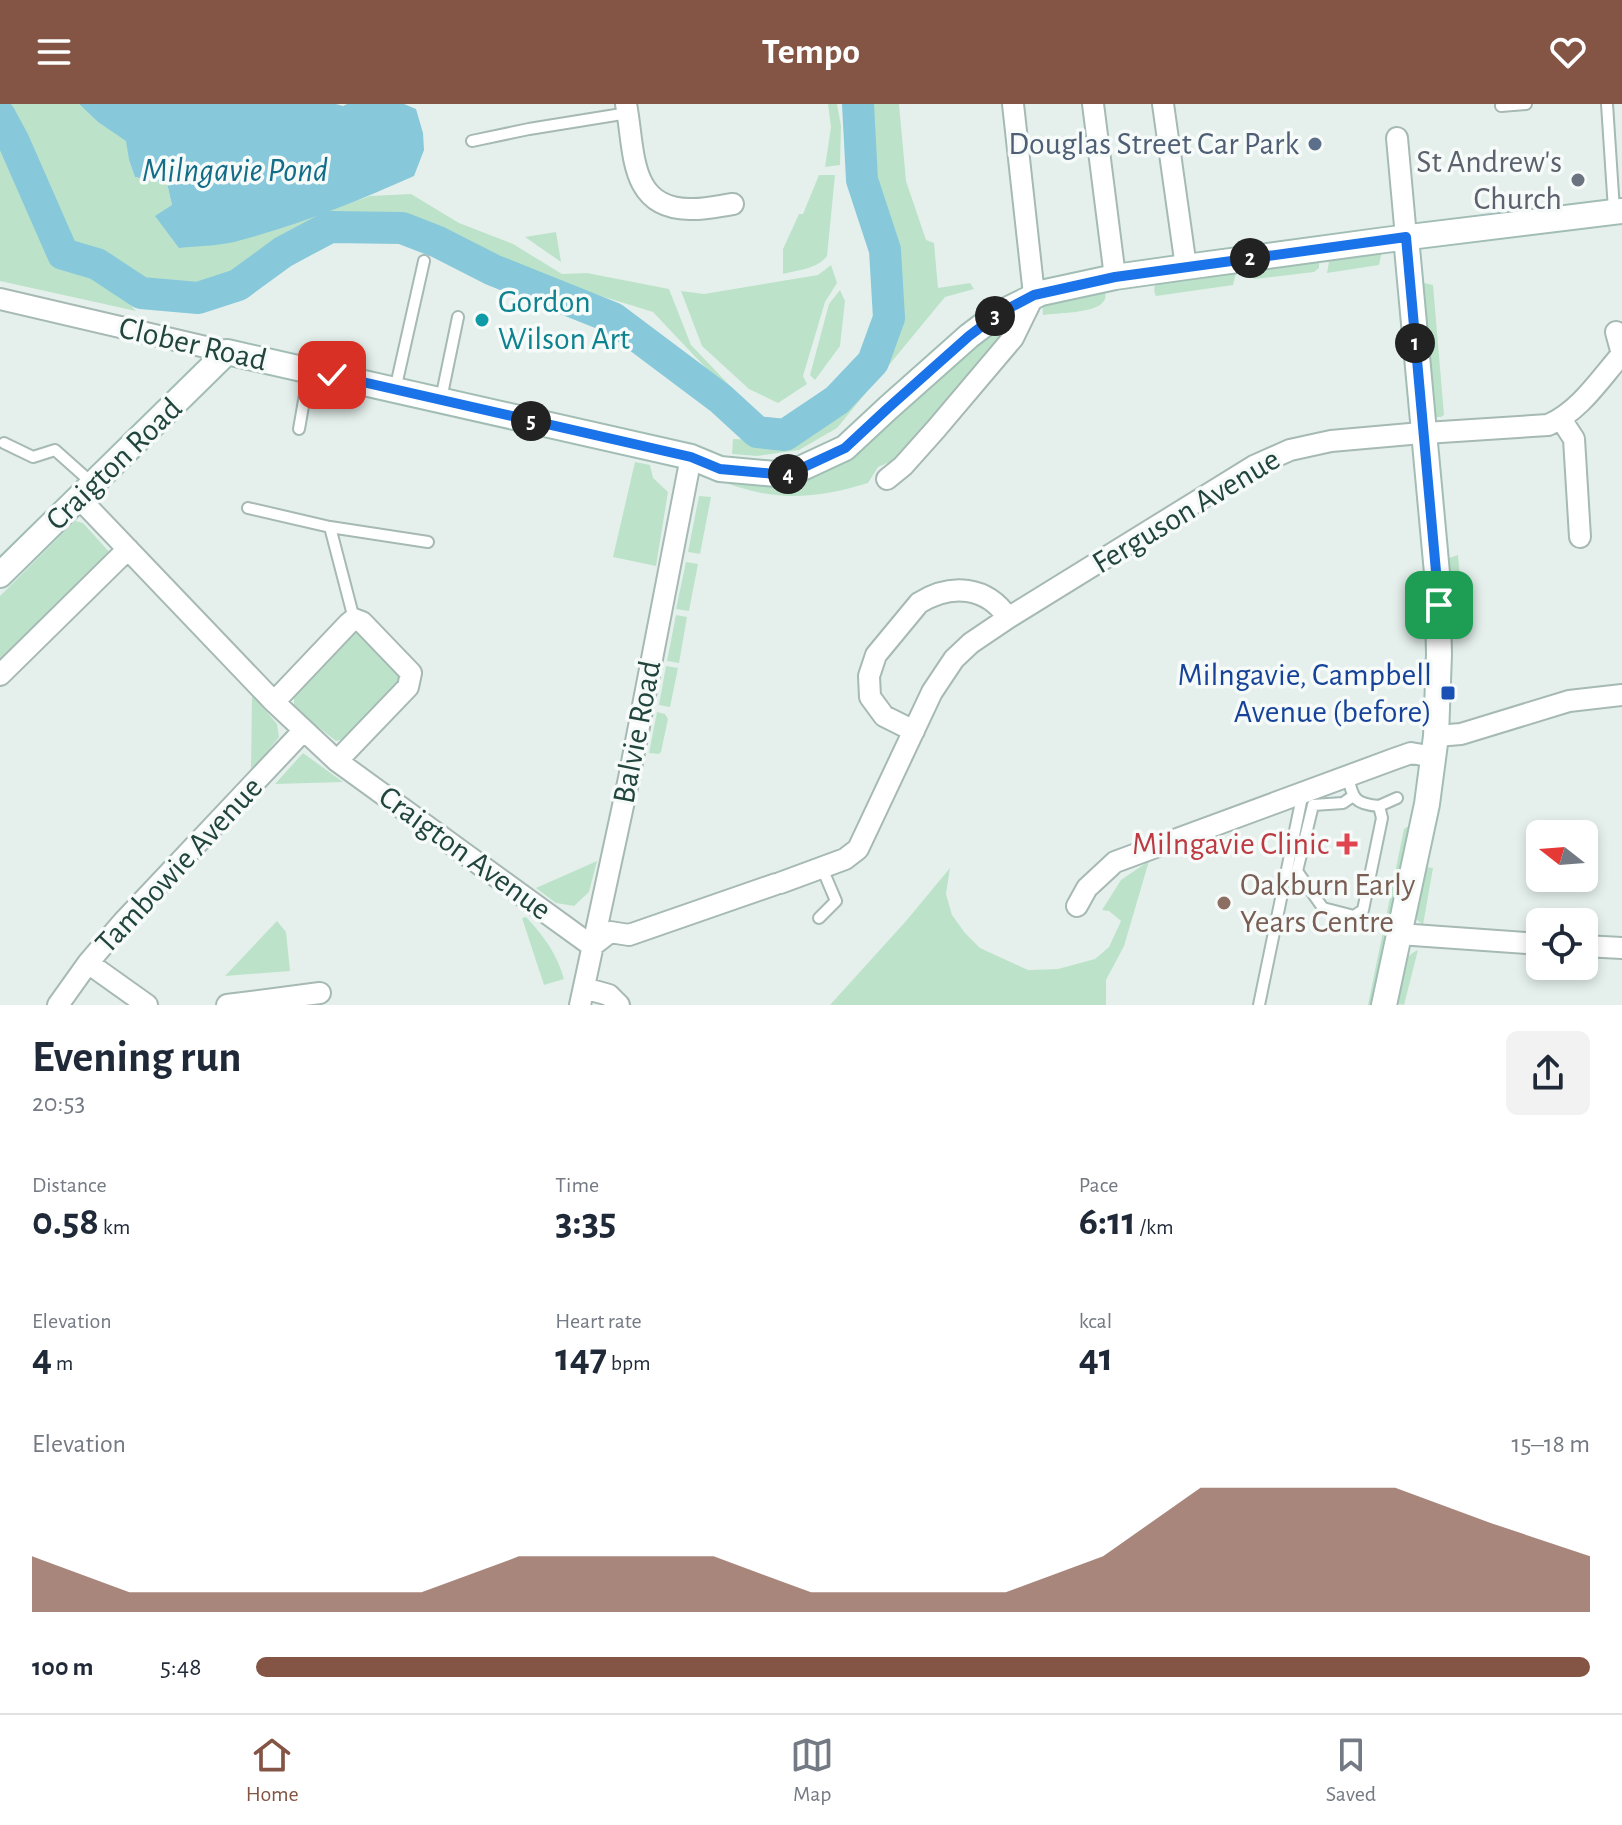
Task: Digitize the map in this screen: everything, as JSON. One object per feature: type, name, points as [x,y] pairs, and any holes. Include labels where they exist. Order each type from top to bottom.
[{"type":"street","points":[[887,479],[903,466],[1013,338],[1034,295],[1013,104]]},
{"type":"street","points":[[1093,104],[1115,277]]},
{"type":"street","points":[[1163,104],[1186,267]]},
{"type":"street","points":[[627,109],[637,172],[653,199],[663,205],[693,210],[733,204]]},
{"type":"street","points":[[1384,1005],[1427,804],[1435,746],[1439,654],[1439,605],[1397,138]]},
{"type":"street","name":"Clober Road","points":[[0,299],[691,457],[720,469],[787,475],[845,448],[969,336],[998,314],[1034,295],[1115,277],[1618,212]]},
{"type":"street","points":[[1580,537],[1574,439],[1561,419],[1577,406],[1622,354],[1616,332]]},
{"type":"street","name":"Craigton Road","points":[[0,575],[227,352]]},
{"type":"street","name":"Ferguson Avenue","points":[[592,946],[610,932],[629,935],[845,859],[858,849],[932,692],[954,659],[971,643],[1008,618],[1254,466],[1290,450],[1331,441],[1548,425],[1561,419]]},
{"type":"street","name":"Balvie Road","points":[[582,996],[629,778],[691,457]]},
{"type":"street","name":"Craigton Avenue","points":[[86,491],[128,549],[274,702],[337,761],[592,946]]},
{"type":"street","points":[[0,675],[128,549]]},
{"type":"street","points":[[914,731],[884,716],[870,697],[869,676],[876,655],[884,644],[919,603],[948,591],[971,590],[1000,606],[1008,618]]},
{"type":"street","points":[[274,702],[354,619],[362,622],[411,673],[408,687],[337,761]]},
{"type":"street","points":[[1077,906],[1087,888],[1115,862],[1303,792],[1350,786],[1411,753],[1461,734],[1569,701],[1622,695]]},
{"type":"street","name":"Tambowie Avenue","points":[[58,1005],[123,922],[304,730]]},
{"type":"street","points":[[1399,934],[1526,943]]},
{"type":"street","points":[[1598,947],[1622,948]]},
{"type":"street","points":[[88,963],[147,1005]]},
{"type":"street","points":[[227,1005],[320,993]]},
{"type":"street","points":[[582,996],[609,995],[619,1005]]},
{"type":"lane","points":[[1501,106],[1526,104]]},
{"type":"lane","points":[[1607,104],[1618,212]]},
{"type":"lane","points":[[472,141],[627,109]]},
{"type":"lane","points":[[395,390],[424,261]]},
{"type":"lane","points":[[440,401],[458,317]]},
{"type":"lane","points":[[299,429],[309,370]]},
{"type":"lane","points":[[4,443],[33,457],[55,450],[86,491]]},
{"type":"lane","points":[[248,508],[330,527],[428,542]]},
{"type":"lane","points":[[330,527],[354,619]]},
{"type":"lane","points":[[1350,786],[1363,804],[1379,806],[1397,798]]},
{"type":"lane","points":[[1350,786],[1343,803],[1313,805],[1297,871],[1323,908],[1354,916],[1363,910],[1382,818],[1379,806]]},
{"type":"lane","points":[[1259,1005],[1303,792]]},
{"type":"lane","points":[[819,918],[836,901],[822,868]]},
{"type":"green space","points":[[3,104],[79,104],[98,122],[127,141],[135,177],[167,183],[172,205],[294,223],[370,196],[411,194],[459,223],[513,244],[562,274],[587,273],[669,289],[691,345],[736,392],[738,402],[653,312],[520,271],[425,229],[375,219],[330,225],[280,247],[234,279],[193,287],[140,278],[75,243]]},
{"type":"green space","points":[[828,104],[837,104],[841,126],[840,165],[825,167],[831,127]]},
{"type":"green space","points":[[868,104],[899,104],[906,181],[926,240],[934,243],[938,288],[970,283],[974,289],[945,297],[837,428],[799,450],[757,456],[732,454],[733,439],[787,441],[840,406],[889,350],[901,300],[874,185]]},
{"type":"green space","points":[[0,142],[60,254],[103,275],[136,311],[0,281]]},
{"type":"green space","points":[[819,175],[835,175],[827,256],[813,266],[783,274],[783,249],[799,214],[803,214]]},
{"type":"green space","points":[[556,232],[561,262],[525,237]]},
{"type":"green space","points":[[1382,251],[1379,265],[1327,273],[1330,256]]},
{"type":"green space","points":[[1319,260],[1319,268],[1314,272],[1255,279],[1252,273],[1252,267]]},
{"type":"green space","points":[[831,265],[837,283],[825,302],[803,376],[807,384],[778,403],[749,389],[702,346],[681,291],[704,294],[818,275]]},
{"type":"green space","points":[[1236,273],[1233,285],[1155,294],[1158,281]]},
{"type":"green space","points":[[1420,282],[1433,285],[1444,415],[1441,417],[1433,417]]},
{"type":"green space","points":[[1105,289],[1106,296],[1099,306],[1043,315],[1046,301],[1054,296]]},
{"type":"green space","points":[[840,290],[845,301],[840,346],[815,380],[810,375],[829,304]]},
{"type":"green space","points":[[1024,311],[967,375],[919,438],[899,458],[878,467],[868,483],[799,496],[765,494],[729,484],[728,480],[801,480],[998,322]]},
{"type":"green space","points":[[635,462],[650,465],[653,478],[668,492],[656,566],[613,557]]},
{"type":"green space","points":[[699,496],[711,497],[700,554],[688,552]]},
{"type":"green space","points":[[75,521],[83,523],[113,556],[0,665],[0,596]]},
{"type":"green space","points":[[1458,555],[1464,625],[1449,625],[1446,559]]},
{"type":"green space","points":[[686,562],[698,564],[689,611],[676,609]]},
{"type":"green space","points":[[676,615],[687,617],[679,663],[667,661]]},
{"type":"green space","points":[[354,630],[364,631],[404,676],[403,683],[348,738],[336,741],[294,708],[294,698],[296,687]]},
{"type":"green space","points":[[666,666],[678,668],[670,707],[659,705]]},
{"type":"green space","points":[[252,695],[277,724],[279,737],[251,772]]},
{"type":"green space","points":[[657,712],[665,714],[668,719],[659,754],[649,753]]},
{"type":"green space","points":[[303,753],[343,782],[275,784]]},
{"type":"green space","points":[[1415,828],[1376,1005],[1368,1005],[1404,829]]},
{"type":"green space","points":[[597,861],[589,892],[574,906],[556,903],[536,888]]},
{"type":"green space","points":[[1149,861],[1124,946],[1106,980],[1106,1005],[830,1005],[950,868],[946,894],[952,915],[980,948],[1028,970],[1058,969],[1095,959],[1109,947],[1121,921],[1109,911],[1102,910],[1121,880]]},
{"type":"green space","points":[[1424,867],[1433,868],[1423,925],[1413,911]]},
{"type":"green space","points":[[526,917],[549,946],[564,979],[544,985],[522,918]]},
{"type":"green space","points":[[277,921],[286,932],[290,971],[225,976]]},
{"type":"green space","points":[[1418,950],[1404,1005],[1394,1003],[1403,965]]},
{"type":"water","name":"Milngavie Pond","points":[[79,104],[404,104],[416,109],[424,150],[414,176],[348,204],[234,242],[179,248],[155,216],[172,205],[167,183],[135,177],[126,141]]},
{"type":"waterway","points":[[0,116],[63,254],[97,264],[141,293],[198,298],[238,285],[283,252],[330,227],[402,228],[493,270],[613,318],[721,399],[757,432],[785,435],[837,400],[873,362],[889,318],[885,250],[862,180],[858,104]]},
{"type":"place","name":"Douglas Street Car Park","points":[[1315,144]]},
{"type":"place","name":"St Andrew's Church","points":[[1578,180]]},
{"type":"place","name":"Gordon Wilson Art","points":[[482,320]]},
{"type":"place","name":"Milngavie, Campbell Avenue (before)","points":[[1448,693]]},
{"type":"place","name":"Milngavie Clinic","points":[[1347,844]]},
{"type":"place","name":"Oakburn Early Years Centre","points":[[1224,903]]},
{"type":"route","points":[[332,375],[691,457],[720,469],[787,475],[845,448],[969,336],[998,314],[1034,295],[1115,277],[1406,237],[1439,605]]}]
